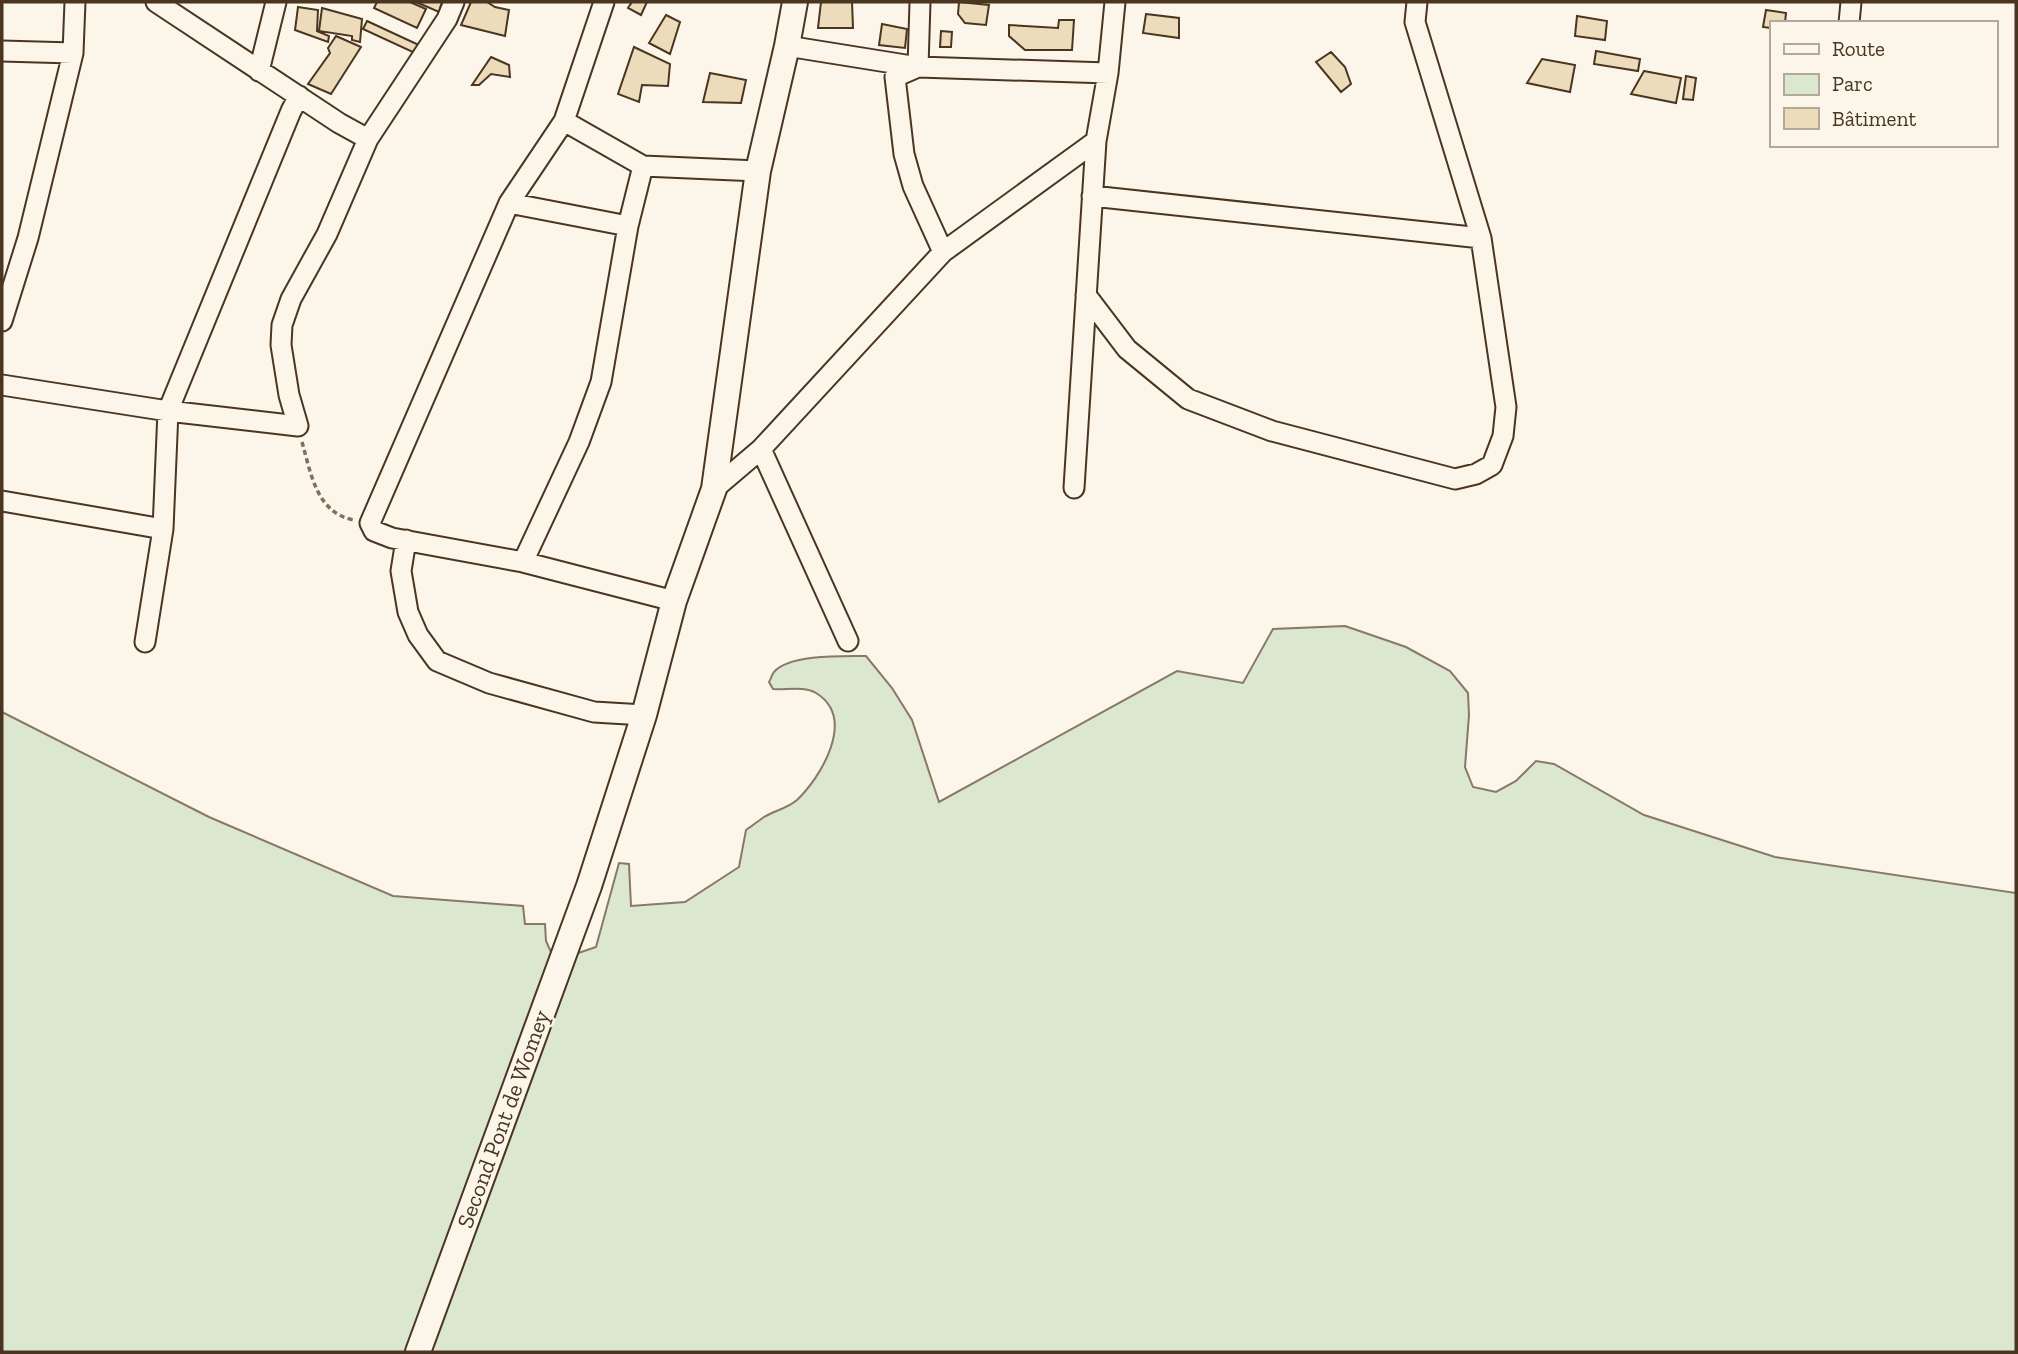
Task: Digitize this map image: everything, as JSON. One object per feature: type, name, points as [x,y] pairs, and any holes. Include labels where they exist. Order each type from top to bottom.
[{"type":"main road","name":"Second Pont de Womey","points":[[418,1352],[589,887],[644,715],[674,601],[714,489],[758,172],[787,46],[794,2]]},
{"type":"street","points":[[2,321],[28,239],[73,53],[75,2]]},
{"type":"street","points":[[259,71],[276,2]]},
{"type":"street","points":[[2,385],[168,411],[298,426],[281,345],[282,326],[291,299],[327,234],[368,139],[447,19],[454,2]]},
{"type":"street","points":[[604,2],[564,121],[509,203],[370,523],[374,531],[392,538],[523,562],[674,601]]},
{"type":"street","points":[[918,68],[920,2]]},
{"type":"street","points":[[1074,488],[1096,141],[1108,73],[1115,2]]},
{"type":"street","points":[[1086,295],[1127,349],[1188,399],[1272,431],[1455,479],[1476,474],[1492,465],[1503,436],[1506,407],[1481,238],[1415,22],[1417,2]]},
{"type":"street","points":[[1849,21],[1851,2]]},
{"type":"street","points":[[162,3],[259,71],[368,139]]},
{"type":"street","points":[[787,46],[918,68],[1108,73]]},
{"type":"street","points":[[2,51],[73,53]]},
{"type":"street","points":[[918,68],[895,77],[904,154],[913,186],[943,252]]},
{"type":"street","points":[[145,642],[163,529],[168,411],[290,111],[299,96]]},
{"type":"street","points":[[564,121],[643,166],[758,172]]},
{"type":"street","points":[[714,489],[761,449],[943,252],[1096,141]]},
{"type":"street","points":[[523,562],[579,442],[601,382],[628,226],[643,166]]},
{"type":"street","points":[[1092,196],[1481,238]]},
{"type":"street","points":[[509,203],[628,226]]},
{"type":"street","points":[[761,449],[848,641]]},
{"type":"street","points":[[2,501],[163,529]]},
{"type":"street","points":[[406,540],[401,571],[408,612],[418,635],[437,661],[489,683],[594,712],[644,715]]},
{"type":"path","points":[[298,426],[316,492],[331,510],[345,518],[370,523]]},
{"type":"green space","points":[[1345,626],[1406,647],[1450,671],[1468,693],[1465,767],[1473,787],[1496,792],[1516,781],[1536,761],[1554,764],[1644,815],[1775,857],[2016,893],[2016,1352],[2,1352],[2,712],[209,817],[393,896],[523,906],[525,924],[545,924],[546,941],[555,961],[596,947],[619,863],[629,864],[631,906],[685,902],[739,867],[746,830],[797,800],[816,777],[831,747],[834,717],[828,704],[816,693],[801,689],[773,689],[769,682],[781,666],[817,657],[866,656],[892,688],[912,720],[939,802],[1177,671],[1243,683],[1273,629]]},
{"type":"building","points":[[377,2],[410,2],[426,9],[417,28],[374,8]]},
{"type":"building","points":[[416,2],[442,2],[439,12]]},
{"type":"building","points":[[471,2],[487,2],[509,10],[505,36],[461,25]]},
{"type":"building","points":[[632,2],[647,2],[641,15],[628,8]]},
{"type":"building","points":[[821,2],[852,2],[853,28],[818,28]]},
{"type":"building","points":[[959,2],[989,5],[986,25],[965,23],[958,14]]},
{"type":"building","points":[[298,7],[318,10],[317,31],[329,36],[328,42],[295,30]]},
{"type":"building","points":[[322,8],[362,19],[360,42],[352,40],[352,36],[319,31]]},
{"type":"building","points":[[1766,10],[1786,13],[1785,21],[1770,21],[1770,28],[1763,27]]},
{"type":"building","points":[[1146,14],[1179,18],[1179,38],[1143,33]]},
{"type":"building","points":[[666,15],[680,22],[670,54],[649,43]]},
{"type":"building","points":[[1577,16],[1607,21],[1605,40],[1575,36]]},
{"type":"building","points":[[1059,20],[1074,20],[1072,50],[1025,50],[1009,36],[1009,25],[1058,28]]},
{"type":"building","points":[[367,21],[421,46],[417,54],[363,29]]},
{"type":"building","points":[[882,24],[907,29],[905,48],[879,45]]},
{"type":"building","points":[[941,31],[952,32],[951,47],[940,47]]},
{"type":"building","points":[[336,36],[361,47],[331,94],[308,84],[330,53],[328,48]]},
{"type":"building","points":[[634,47],[670,64],[668,86],[642,85],[639,102],[618,94]]},
{"type":"building","points":[[1596,51],[1640,59],[1638,71],[1594,64]]},
{"type":"building","points":[[1331,52],[1345,67],[1351,84],[1341,92],[1316,62]]},
{"type":"building","points":[[491,57],[509,65],[510,77],[491,74],[479,85],[472,85]]},
{"type":"building","points":[[1542,59],[1575,65],[1570,92],[1527,83]]},
{"type":"building","points":[[1644,71],[1681,78],[1676,103],[1631,94]]},
{"type":"building","points":[[710,73],[746,80],[741,103],[703,102]]},
{"type":"building","points":[[1686,76],[1696,78],[1693,100],[1683,99]]}]
